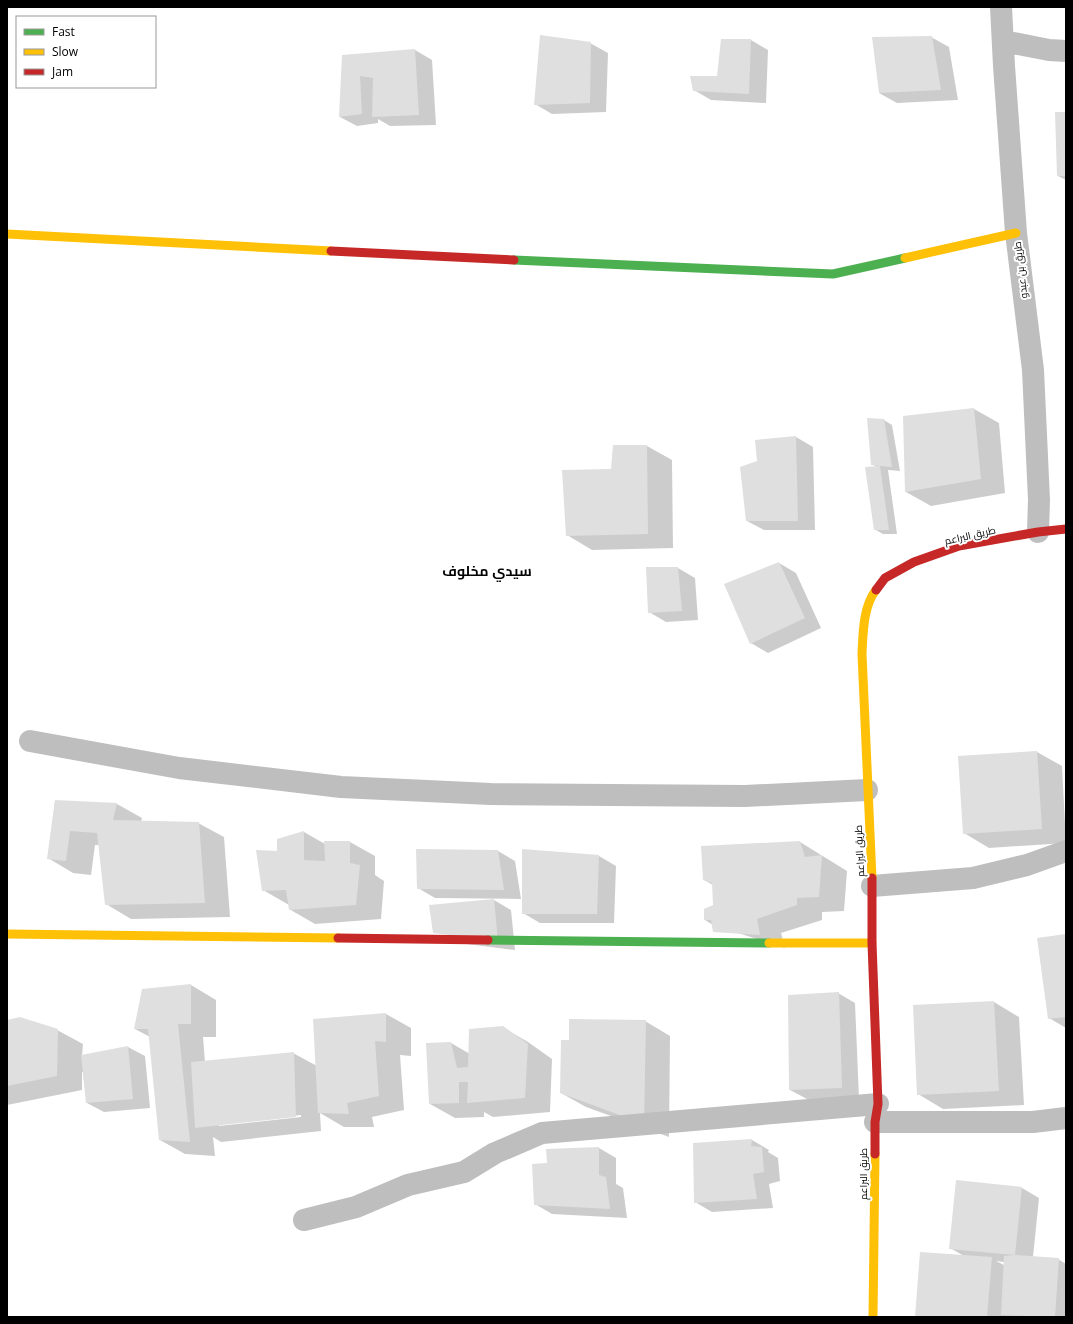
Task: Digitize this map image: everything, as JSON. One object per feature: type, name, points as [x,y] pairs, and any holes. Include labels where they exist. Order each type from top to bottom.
[{"type":"street","name":"طريق بن عبدو","points":[[1001,7],[1016,233],[1033,370],[1039,500],[1038,532]]},
{"type":"street","points":[[1003,41],[1049,50],[1066,51]]},
{"type":"street","points":[[7,234],[556,262],[833,274],[1016,233]]},
{"type":"street","name":"طريق البراعم","points":[[873,1317],[876,1113],[872,886],[862,654],[863,627],[871,596],[885,578],[914,562],[959,546],[1038,532],[1066,529]]},
{"type":"street","points":[[30,741],[179,768],[341,787],[539,795],[745,796],[867,790]]},
{"type":"street","points":[[872,886],[973,878],[1027,865],[1066,851]]},
{"type":"street","points":[[7,934],[617,942],[872,943]]},
{"type":"street","points":[[304,1220],[356,1207],[408,1185],[464,1172],[495,1153],[542,1133],[876,1113],[1033,1122],[1066,1118]]},
{"type":"building","points":[[540,35],[591,42],[590,103],[534,105]]},
{"type":"building","points":[[932,36],[941,90],[879,93],[872,37]]},
{"type":"building","points":[[721,39],[751,39],[749,94],[693,91],[690,76],[717,76]]},
{"type":"building","points":[[415,49],[419,115],[372,117],[373,78],[360,76],[362,114],[339,117],[342,55]]},
{"type":"building","points":[[1055,112],[1066,112],[1066,176],[1057,176]]},
{"type":"building","points":[[974,408],[981,479],[905,492],[903,416]]},
{"type":"building","points":[[867,418],[884,419],[892,467],[871,465]]},
{"type":"building","points":[[796,436],[798,521],[746,521],[740,467],[757,461],[755,440]]},
{"type":"building","points":[[613,445],[647,445],[648,534],[566,536],[562,470],[611,469]]},
{"type":"building","points":[[880,466],[889,530],[874,530],[865,467]]},
{"type":"building","points":[[779,562],[805,618],[750,644],[724,584]]},
{"type":"building","points":[[646,567],[678,567],[682,611],[648,613]]},
{"type":"building","points":[[1037,751],[1042,829],[963,834],[958,756]]},
{"type":"building","points":[[55,800],[117,803],[113,820],[199,822],[205,903],[105,905],[97,833],[70,831],[66,861],[47,859]]},
{"type":"building","points":[[304,831],[304,860],[325,861],[324,841],[350,841],[350,863],[360,865],[356,905],[289,910],[286,890],[262,891],[256,850],[277,851],[277,839]]},
{"type":"building","points":[[800,841],[805,857],[822,855],[819,897],[797,898],[797,905],[757,919],[760,935],[713,932],[711,920],[704,920],[704,909],[713,905],[712,883],[703,880],[701,846]]},
{"type":"building","points":[[416,849],[498,850],[504,890],[417,889]]},
{"type":"building","points":[[522,849],[599,855],[597,914],[522,914]]},
{"type":"building","points":[[494,899],[498,941],[433,933],[429,905]]},
{"type":"building","points":[[1066,934],[1066,1017],[1048,1019],[1037,938]]},
{"type":"building","points":[[191,984],[191,1024],[178,1024],[190,1142],[159,1140],[148,1029],[134,1029],[142,989]]},
{"type":"building","points":[[839,992],[842,1088],[789,1090],[788,995]]},
{"type":"building","points":[[994,1001],[999,1091],[917,1095],[913,1005]]},
{"type":"building","points":[[386,1013],[386,1042],[375,1041],[379,1096],[347,1103],[349,1114],[318,1113],[313,1019]]},
{"type":"building","points":[[20,1017],[58,1029],[57,1076],[7,1086],[7,1020]]},
{"type":"building","points":[[569,1019],[646,1020],[644,1124],[560,1093],[561,1040],[569,1040]]},
{"type":"building","points":[[503,1026],[528,1044],[525,1098],[467,1103],[468,1082],[459,1082],[459,1103],[429,1104],[426,1043],[451,1042],[457,1068],[468,1067],[469,1029]]},
{"type":"building","points":[[128,1046],[133,1099],[86,1103],[81,1055]]},
{"type":"building","points":[[294,1052],[296,1117],[195,1128],[191,1062]]},
{"type":"building","points":[[752,1139],[751,1146],[762,1147],[764,1172],[753,1174],[757,1199],[694,1203],[693,1143]]},
{"type":"building","points":[[599,1147],[599,1175],[606,1177],[610,1209],[534,1205],[532,1164],[547,1163],[546,1149]]},
{"type":"building","points":[[956,1180],[1022,1187],[1015,1255],[949,1249]]},
{"type":"building","points":[[920,1252],[992,1257],[987,1317],[915,1317]]},
{"type":"building","points":[[1015,1255],[1059,1258],[1055,1317],[1001,1315],[1004,1256]]},
{"type":"traffic: fast","points":[[514,260],[833,274],[905,258]]},
{"type":"traffic: fast","points":[[488,940],[769,943]]},
{"type":"traffic: slow","points":[[905,258],[1016,233]]},
{"type":"traffic: slow","points":[[7,234],[331,251]]},
{"type":"traffic: slow","points":[[872,878],[862,654],[863,629],[866,612],[868,604],[876,590]]},
{"type":"traffic: slow","points":[[7,934],[338,938]]},
{"type":"traffic: slow","points":[[769,943],[872,943]]},
{"type":"traffic: slow","points":[[873,1317],[875,1154]]},
{"type":"traffic: jam","points":[[331,251],[514,260]]},
{"type":"traffic: jam","points":[[876,590],[885,578],[914,562],[959,546],[1038,532],[1066,529]]},
{"type":"traffic: jam","points":[[872,878],[872,943],[878,1104],[875,1122],[875,1154]]},
{"type":"traffic: jam","points":[[338,938],[488,940]]},
{"type":"district","name":"سيدي مخلوف","points":[[487,570]]}]
